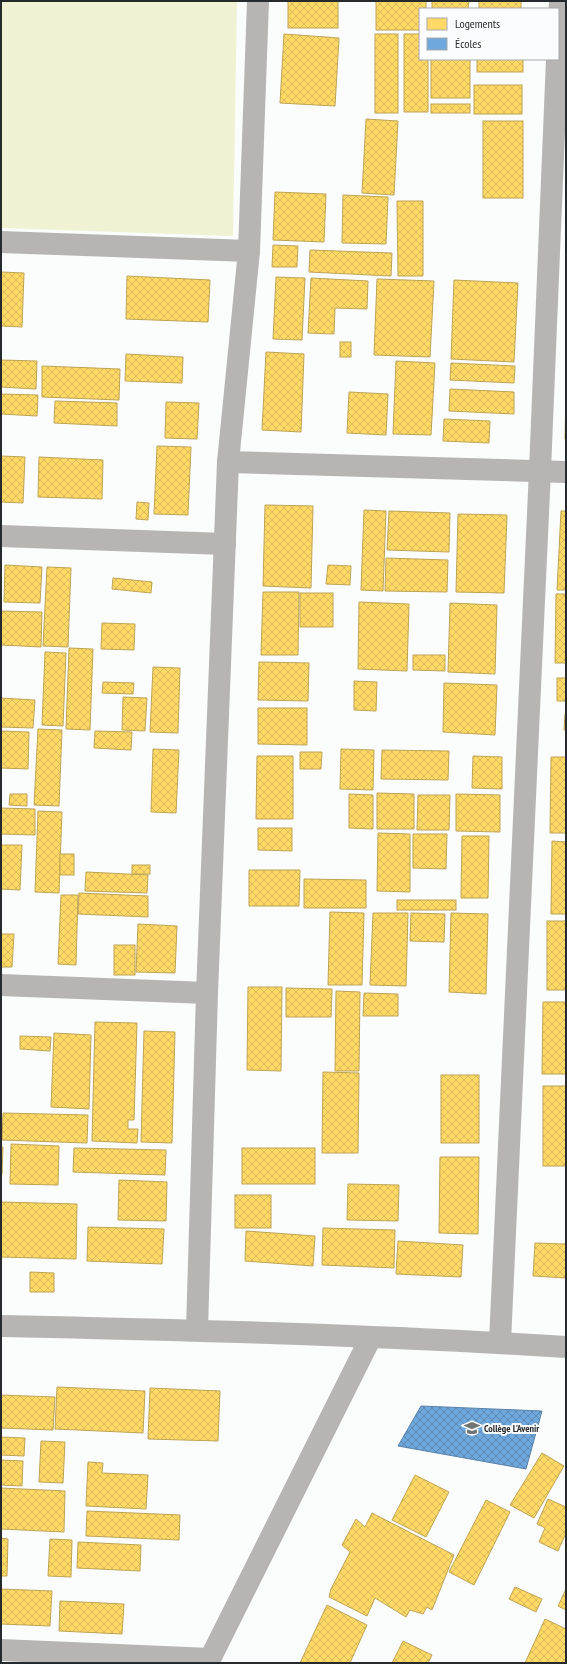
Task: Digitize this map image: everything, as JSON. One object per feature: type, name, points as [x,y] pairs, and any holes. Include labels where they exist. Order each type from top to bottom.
[{"type":"street","points":[[197,1330],[207,993],[228,462],[250,251],[258,1]]},
{"type":"street","points":[[559,23],[560,1]]},
{"type":"street","points":[[500,1342],[540,470],[557,60]]},
{"type":"street","points":[[1,242],[250,251]]},
{"type":"street","points":[[228,462],[540,470],[566,472]]},
{"type":"street","points":[[1,536],[225,544]]},
{"type":"street","points":[[1,985],[207,993]]},
{"type":"street","points":[[1,1326],[197,1330],[500,1342],[566,1347]]},
{"type":"street","points":[[1,1650],[209,1661],[371,1338]]},
{"type":"green space","points":[[1,1],[237,1],[233,236],[1,228]]},
{"type":"building: Logements","points":[[288,1],[338,1],[338,28],[288,28]]},
{"type":"building: Logements","points":[[376,1],[426,1],[426,8],[419,8],[419,30],[376,30]]},
{"type":"building: Logements","points":[[432,1],[469,1],[468,8],[432,8]]},
{"type":"building: Logements","points":[[479,1],[521,1],[521,8],[479,8]]},
{"type":"building: Logements","points":[[284,34],[339,38],[335,106],[280,103]]},
{"type":"building: Logements","points":[[375,34],[398,34],[398,113],[375,113]]},
{"type":"building: Logements","points":[[404,34],[419,34],[419,60],[428,60],[428,112],[404,112]]},
{"type":"building: Logements","points":[[431,60],[470,60],[470,98],[431,98]]},
{"type":"building: Logements","points":[[477,60],[523,60],[523,72],[477,72]]},
{"type":"building: Logements","points":[[474,85],[522,85],[522,114],[474,114]]},
{"type":"building: Logements","points":[[431,104],[470,104],[470,113],[431,113]]},
{"type":"building: Logements","points":[[366,119],[398,121],[394,195],[362,193]]},
{"type":"building: Logements","points":[[483,121],[523,121],[523,198],[483,198]]},
{"type":"building: Logements","points":[[275,192],[326,194],[324,242],[273,240]]},
{"type":"building: Logements","points":[[343,195],[388,197],[386,244],[342,243]]},
{"type":"building: Logements","points":[[397,201],[423,201],[423,276],[398,276]]},
{"type":"building: Logements","points":[[273,245],[298,246],[297,267],[272,267]]},
{"type":"building: Logements","points":[[310,250],[392,253],[391,276],[309,272]]},
{"type":"building: Logements","points":[[1,272],[24,273],[22,327],[1,326]]},
{"type":"building: Logements","points":[[127,276],[210,280],[208,322],[126,319]]},
{"type":"building: Logements","points":[[276,277],[305,278],[302,340],[273,339]]},
{"type":"building: Logements","points":[[311,278],[368,281],[367,309],[335,308],[334,334],[308,333]]},
{"type":"building: Logements","points":[[377,279],[434,281],[430,357],[374,355]]},
{"type":"building: Logements","points":[[454,280],[518,283],[514,362],[451,359]]},
{"type":"building: Logements","points":[[340,342],[351,342],[351,357],[340,357]]},
{"type":"building: Logements","points":[[266,352],[304,354],[301,432],[262,430]]},
{"type":"building: Logements","points":[[126,354],[183,357],[182,383],[125,381]]},
{"type":"building: Logements","points":[[1,360],[37,361],[36,389],[1,387]]},
{"type":"building: Logements","points":[[396,361],[435,363],[431,435],[393,434]]},
{"type":"building: Logements","points":[[451,363],[515,366],[514,383],[450,380]]},
{"type":"building: Logements","points":[[42,366],[120,369],[119,400],[42,397]]},
{"type":"building: Logements","points":[[450,389],[514,392],[514,414],[449,411]]},
{"type":"building: Logements","points":[[566,390],[566,439],[565,439]]},
{"type":"building: Logements","points":[[349,392],[388,394],[386,435],[347,433]]},
{"type":"building: Logements","points":[[1,394],[38,395],[37,416],[1,414]]},
{"type":"building: Logements","points":[[55,401],[117,403],[117,426],[54,423]]},
{"type":"building: Logements","points":[[166,402],[199,403],[197,439],[165,438]]},
{"type":"building: Logements","points":[[444,419],[490,421],[489,443],[443,441]]},
{"type":"building: Logements","points":[[157,446],[191,447],[188,515],[154,514]]},
{"type":"building: Logements","points":[[1,456],[25,457],[23,503],[1,502]]},
{"type":"building: Logements","points":[[39,457],[103,460],[102,499],[38,497]]},
{"type":"building: Logements","points":[[137,502],[149,503],[148,520],[136,519]]},
{"type":"building: Logements","points":[[265,505],[313,506],[311,588],[263,586]]},
{"type":"building: Logements","points":[[364,510],[386,511],[383,591],[361,590]]},
{"type":"building: Logements","points":[[389,511],[450,513],[449,552],[387,550]]},
{"type":"building: Logements","points":[[561,511],[566,511],[566,590],[557,590]]},
{"type":"building: Logements","points":[[458,514],[507,515],[504,593],[456,592]]},
{"type":"building: Logements","points":[[386,558],[448,560],[447,592],[385,591]]},
{"type":"building: Logements","points":[[5,565],[42,567],[40,603],[4,602]]},
{"type":"building: Logements","points":[[328,565],[351,566],[350,585],[326,584]]},
{"type":"building: Logements","points":[[47,567],[71,568],[68,647],[43,646]]},
{"type":"building: Logements","points":[[113,578],[152,582],[151,593],[112,589]]},
{"type":"building: Logements","points":[[263,592],[299,592],[298,655],[261,655]]},
{"type":"building: Logements","points":[[300,593],[333,593],[333,627],[300,627]]},
{"type":"building: Logements","points":[[556,594],[566,594],[566,663],[555,663]]},
{"type":"building: Logements","points":[[359,602],[409,604],[407,671],[358,669]]},
{"type":"building: Logements","points":[[450,603],[497,605],[495,674],[448,672]]},
{"type":"building: Logements","points":[[1,611],[42,612],[41,647],[1,645]]},
{"type":"building: Logements","points":[[102,623],[135,624],[134,650],[101,649]]},
{"type":"building: Logements","points":[[69,648],[93,649],[90,730],[66,729]]},
{"type":"building: Logements","points":[[45,652],[66,653],[63,726],[42,725]]},
{"type":"building: Logements","points":[[413,655],[445,655],[445,671],[413,670]]},
{"type":"building: Logements","points":[[259,662],[309,663],[308,701],[258,700]]},
{"type":"building: Logements","points":[[153,667],[180,668],[178,733],[150,732]]},
{"type":"building: Logements","points":[[557,678],[566,678],[566,701],[557,701]]},
{"type":"building: Logements","points":[[354,681],[377,682],[376,711],[354,710]]},
{"type":"building: Logements","points":[[103,682],[134,683],[133,694],[102,693]]},
{"type":"building: Logements","points":[[444,683],[497,685],[495,735],[443,732]]},
{"type":"building: Logements","points":[[123,697],[147,698],[145,731],[122,730]]},
{"type":"building: Logements","points":[[1,698],[35,700],[33,728],[1,727]]},
{"type":"building: Logements","points":[[258,708],[307,708],[307,745],[258,744]]},
{"type":"building: Logements","points":[[565,714],[566,730],[564,730]]},
{"type":"building: Logements","points":[[38,729],[62,730],[59,806],[34,805]]},
{"type":"building: Logements","points":[[1,731],[29,732],[28,769],[1,768]]},
{"type":"building: Logements","points":[[95,731],[132,732],[131,750],[94,748]]},
{"type":"building: Logements","points":[[153,749],[179,750],[176,813],[151,812]]},
{"type":"building: Logements","points":[[341,749],[374,750],[373,790],[340,789]]},
{"type":"building: Logements","points":[[382,750],[449,751],[448,780],[381,779]]},
{"type":"building: Logements","points":[[300,752],[322,752],[321,769],[300,769]]},
{"type":"building: Logements","points":[[257,756],[293,756],[293,819],[256,819]]},
{"type":"building: Logements","points":[[473,756],[502,757],[502,789],[472,788]]},
{"type":"building: Logements","points":[[551,757],[566,757],[566,833],[550,833]]},
{"type":"building: Logements","points":[[377,793],[414,794],[414,829],[377,829]]},
{"type":"building: Logements","points":[[10,794],[27,794],[27,806],[9,805]]},
{"type":"building: Logements","points":[[349,794],[373,795],[373,829],[349,828]]},
{"type":"building: Logements","points":[[456,794],[500,795],[500,832],[456,831]]},
{"type":"building: Logements","points":[[418,795],[450,795],[449,830],[417,830]]},
{"type":"building: Logements","points":[[1,808],[35,809],[35,835],[1,834]]},
{"type":"building: Logements","points":[[38,811],[62,812],[59,893],[35,892]]},
{"type":"building: Logements","points":[[258,828],[292,828],[292,851],[258,850]]},
{"type":"building: Logements","points":[[378,833],[410,834],[410,892],[377,891]]},
{"type":"building: Logements","points":[[413,834],[447,834],[446,869],[413,868]]},
{"type":"building: Logements","points":[[462,836],[489,836],[488,898],[461,898]]},
{"type":"building: Logements","points":[[552,841],[566,842],[566,914],[551,914]]},
{"type":"building: Logements","points":[[1,845],[22,845],[20,890],[1,889]]},
{"type":"building: Logements","points":[[60,854],[74,854],[74,875],[60,875]]},
{"type":"building: Logements","points":[[132,865],[150,865],[150,874],[132,874]]},
{"type":"building: Logements","points":[[249,870],[300,870],[299,906],[249,906]]},
{"type":"building: Logements","points":[[86,872],[148,875],[147,893],[85,891]]},
{"type":"building: Logements","points":[[304,879],[366,880],[366,908],[304,908]]},
{"type":"building: Logements","points":[[79,893],[148,896],[148,917],[78,914]]},
{"type":"building: Logements","points":[[61,895],[78,895],[76,965],[58,964]]},
{"type":"building: Logements","points":[[397,900],[456,900],[456,910],[397,910]]},
{"type":"building: Logements","points":[[330,912],[364,913],[362,985],[328,985]]},
{"type":"building: Logements","points":[[373,913],[408,913],[406,986],[370,985]]},
{"type":"building: Logements","points":[[411,913],[445,914],[444,942],[410,941]]},
{"type":"building: Logements","points":[[451,913],[488,914],[486,994],[449,992]]},
{"type":"building: Logements","points":[[547,921],[566,921],[566,990],[547,990]]},
{"type":"building: Logements","points":[[138,924],[177,926],[175,973],[136,972]]},
{"type":"building: Logements","points":[[1,934],[14,934],[12,967],[1,967]]},
{"type":"building: Logements","points":[[114,945],[135,945],[135,975],[114,975]]},
{"type":"building: Logements","points":[[248,987],[282,987],[281,1071],[247,1070]]},
{"type":"building: Logements","points":[[286,988],[332,989],[331,1017],[286,1017]]},
{"type":"building: Logements","points":[[336,991],[360,992],[359,1071],[335,1071]]},
{"type":"building: Logements","points":[[364,993],[398,994],[398,1016],[363,1016]]},
{"type":"building: Logements","points":[[543,1002],[566,1002],[566,1074],[542,1074]]},
{"type":"building: Logements","points":[[95,1022],[137,1023],[134,1120],[128,1120],[128,1129],[138,1129],[137,1143],[92,1141]]},
{"type":"building: Logements","points":[[144,1031],[175,1032],[172,1143],[141,1142]]},
{"type":"building: Logements","points":[[54,1033],[91,1035],[89,1109],[51,1107]]},
{"type":"building: Logements","points":[[20,1036],[51,1037],[50,1051],[20,1049]]},
{"type":"building: Logements","points":[[323,1072],[359,1073],[358,1153],[322,1153]]},
{"type":"building: Logements","points":[[441,1075],[479,1075],[479,1143],[441,1143]]},
{"type":"building: Logements","points":[[543,1086],[566,1086],[566,1166],[543,1166]]},
{"type":"building: Logements","points":[[3,1113],[88,1115],[87,1143],[2,1140]]},
{"type":"building: Logements","points":[[11,1144],[59,1146],[58,1185],[10,1184]]},
{"type":"building: Logements","points":[[1,1147],[3,1147],[2,1174],[1,1174]]},
{"type":"building: Logements","points":[[74,1148],[166,1150],[165,1175],[73,1172]]},
{"type":"building: Logements","points":[[242,1148],[315,1148],[315,1184],[242,1184]]},
{"type":"building: Logements","points":[[440,1157],[479,1157],[478,1234],[439,1233]]},
{"type":"building: Logements","points":[[119,1180],[167,1182],[166,1221],[118,1220]]},
{"type":"building: Logements","points":[[348,1184],[399,1185],[398,1221],[347,1220]]},
{"type":"building: Logements","points":[[235,1195],[271,1195],[271,1228],[235,1228]]},
{"type":"building: Logements","points":[[1,1202],[77,1204],[76,1259],[1,1257]]},
{"type":"building: Logements","points":[[88,1227],[164,1229],[162,1264],[87,1261]]},
{"type":"building: Logements","points":[[323,1228],[395,1230],[394,1268],[322,1265]]},
{"type":"building: Logements","points":[[246,1231],[315,1236],[313,1266],[245,1261]]},
{"type":"building: Logements","points":[[398,1241],[463,1245],[461,1277],[396,1274]]},
{"type":"building: Logements","points":[[535,1243],[566,1244],[566,1278],[533,1276]]},
{"type":"building: Logements","points":[[30,1272],[54,1273],[54,1292],[30,1292]]},
{"type":"building: Logements","points":[[57,1387],[145,1391],[143,1433],[55,1429]]},
{"type":"building: Logements","points":[[150,1388],[220,1391],[218,1441],[148,1439]]},
{"type":"building: Logements","points":[[1,1395],[55,1397],[53,1430],[1,1428]]},
{"type":"building: Logements","points":[[1,1437],[25,1438],[24,1456],[1,1455]]},
{"type":"building: Logements","points":[[41,1441],[65,1442],[63,1483],[39,1482]]},
{"type":"building: Logements","points":[[542,1453],[564,1466],[534,1518],[510,1505]]},
{"type":"building: Logements","points":[[1,1460],[23,1461],[22,1486],[1,1485]]},
{"type":"building: Logements","points":[[88,1462],[103,1463],[102,1473],[148,1475],[146,1509],[86,1506]]},
{"type":"building: Logements","points":[[415,1475],[449,1492],[426,1537],[392,1520]]},
{"type":"building: Logements","points":[[1,1488],[65,1491],[64,1532],[1,1529]]},
{"type":"building: Logements","points":[[548,1499],[566,1507],[566,1533],[558,1551],[539,1542],[545,1528],[537,1524]]},
{"type":"building: Logements","points":[[486,1500],[510,1512],[474,1585],[449,1572]]},
{"type":"building: Logements","points":[[87,1511],[180,1515],[179,1540],[86,1536]]},
{"type":"building: Logements","points":[[372,1513],[454,1555],[432,1610],[427,1607],[423,1614],[410,1610],[406,1617],[375,1598],[367,1616],[329,1597],[331,1589],[350,1552],[342,1545],[356,1519],[365,1527]]},
{"type":"building: Logements","points":[[1,1538],[8,1539],[7,1576],[1,1576]]},
{"type":"building: Logements","points":[[50,1539],[72,1540],[71,1577],[48,1576]]},
{"type":"building: Logements","points":[[78,1542],[141,1545],[140,1571],[77,1568]]},
{"type":"building: Logements","points":[[515,1587],[542,1599],[536,1612],[509,1599]]},
{"type":"building: Logements","points":[[1,1589],[52,1591],[50,1626],[1,1624]]},
{"type":"building: Logements","points":[[566,1589],[566,1610],[558,1606]]},
{"type":"building: Logements","points":[[60,1601],[124,1604],[122,1634],[59,1631]]},
{"type":"building: Logements","points":[[327,1605],[367,1625],[350,1663],[300,1663]]},
{"type":"building: Logements","points":[[545,1619],[566,1629],[566,1663],[525,1663]]},
{"type":"building: Logements","points":[[403,1641],[432,1655],[428,1663],[392,1663]]},
{"type":"building: Écoles","points":[[421,1406],[542,1411],[526,1469],[398,1446]]},
{"type":"place","name":"Collège L'Avenir","points":[[472,1428]]}]
